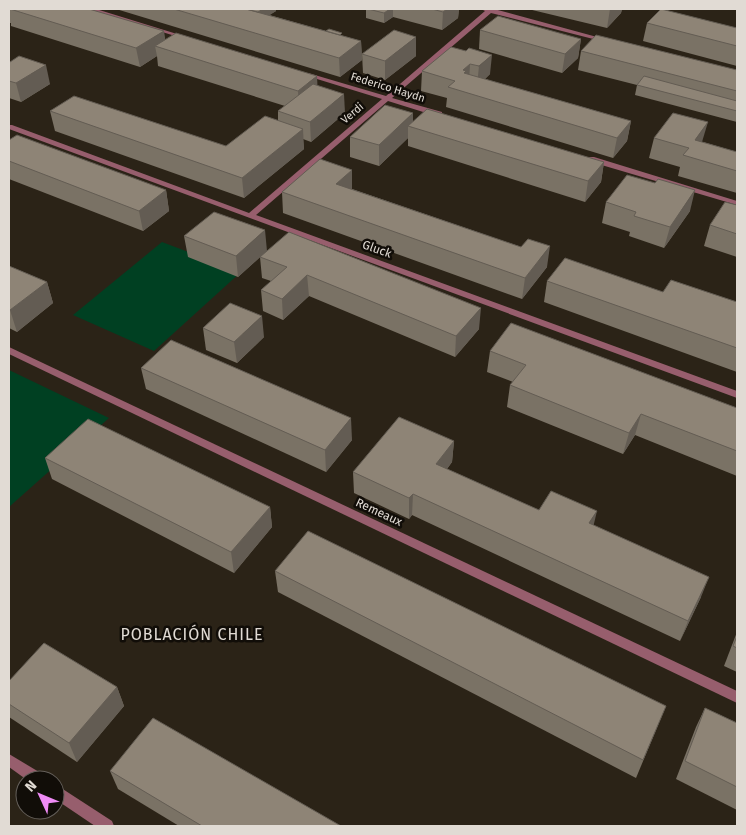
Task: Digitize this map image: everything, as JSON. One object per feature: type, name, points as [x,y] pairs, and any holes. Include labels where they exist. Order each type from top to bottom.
[{"type":"street","points":[[90,9],[192,40]]},
{"type":"street","points":[[487,9],[613,42]]},
{"type":"street","name":"Verdi","points":[[250,216],[487,9]]},
{"type":"street","name":"Federico Haydn","points":[[294,70],[444,115]]},
{"type":"street","name":"Gluck","points":[[9,127],[737,395]]},
{"type":"street","points":[[586,158],[737,203]]},
{"type":"street","name":"Remeaux","points":[[9,350],[737,697]]},
{"type":"street","points":[[9,760],[24,770]]},
{"type":"street","points":[[65,798],[107,826]]},
{"type":"green space","points":[[162,242],[241,272],[154,351],[73,315]]},
{"type":"green space","points":[[9,370],[109,418],[9,507]]},
{"type":"building","points":[[10,9],[89,9],[164,31],[136,48]]},
{"type":"building","points":[[174,9],[246,9],[361,41],[339,58]]},
{"type":"building","points":[[246,9],[263,9],[258,12]]},
{"type":"building","points":[[368,9],[390,9],[384,13]]},
{"type":"building","points":[[432,9],[447,9],[443,12]]},
{"type":"building","points":[[661,9],[737,28],[737,46],[647,23]]},
{"type":"building","points":[[498,16],[581,39],[565,54],[480,30]]},
{"type":"building","points":[[329,29],[342,33],[340,35],[326,31]]},
{"type":"building","points":[[394,30],[416,37],[385,61],[362,54]]},
{"type":"building","points":[[176,33],[317,76],[298,91],[155,46]]},
{"type":"building","points":[[596,35],[737,70],[737,91],[581,51]]},
{"type":"building","points":[[451,47],[466,51],[469,48],[492,55],[479,66],[470,64],[463,70],[466,71],[464,73],[631,121],[617,138],[448,87],[455,81],[422,71]]},
{"type":"building","points":[[19,56],[46,65],[16,83],[9,81],[9,62]]},
{"type":"building","points":[[644,76],[737,101],[737,111],[637,85]]},
{"type":"building","points":[[313,84],[344,94],[310,122],[278,111]]},
{"type":"building","points":[[74,96],[226,146],[265,116],[303,129],[242,178],[50,111]]},
{"type":"building","points":[[385,105],[413,113],[379,145],[350,137]]},
{"type":"building","points":[[427,109],[604,162],[588,181],[408,126]]},
{"type":"building","points":[[673,113],[708,122],[695,140],[737,152],[737,171],[683,155],[689,148],[654,138]]},
{"type":"building","points":[[17,135],[166,190],[139,211],[9,161],[9,140]]},
{"type":"building","points":[[320,159],[352,170],[336,184],[521,247],[528,239],[550,246],[525,278],[282,192]]},
{"type":"building","points":[[627,175],[655,183],[658,179],[695,190],[670,227],[634,216],[636,212],[606,202]]},
{"type":"building","points":[[725,202],[737,205],[737,234],[710,225]]},
{"type":"building","points":[[214,212],[265,230],[236,256],[184,236]]},
{"type":"building","points":[[289,232],[481,308],[456,336],[307,275],[282,299],[261,290],[287,267],[260,257]]},
{"type":"building","points":[[565,258],[663,292],[671,280],[737,302],[737,348],[547,281]]},
{"type":"building","points":[[9,266],[47,282],[10,310],[9,310]]},
{"type":"building","points":[[230,303],[262,316],[234,342],[203,328]]},
{"type":"building","points":[[511,323],[737,408],[737,451],[641,414],[629,433],[510,385],[526,365],[490,351]]},
{"type":"building","points":[[171,340],[351,418],[325,450],[141,368]]},
{"type":"building","points":[[399,417],[454,441],[436,464],[539,510],[551,491],[597,511],[589,523],[709,577],[688,621],[413,494],[409,498],[353,472]]},
{"type":"building","points":[[88,419],[270,507],[231,552],[45,458]]},
{"type":"building","points":[[308,531],[666,706],[643,760],[275,571]]},
{"type":"building","points":[[737,636],[737,648],[733,646]]},
{"type":"building","points":[[44,643],[117,687],[69,743],[9,704],[9,681]]},
{"type":"building","points":[[705,708],[737,723],[737,787],[685,761]]},
{"type":"building","points":[[153,718],[341,826],[202,826],[110,771]]},
{"type":"district","name":"POBLACIÓN CHILE","points":[[192,634]]}]
